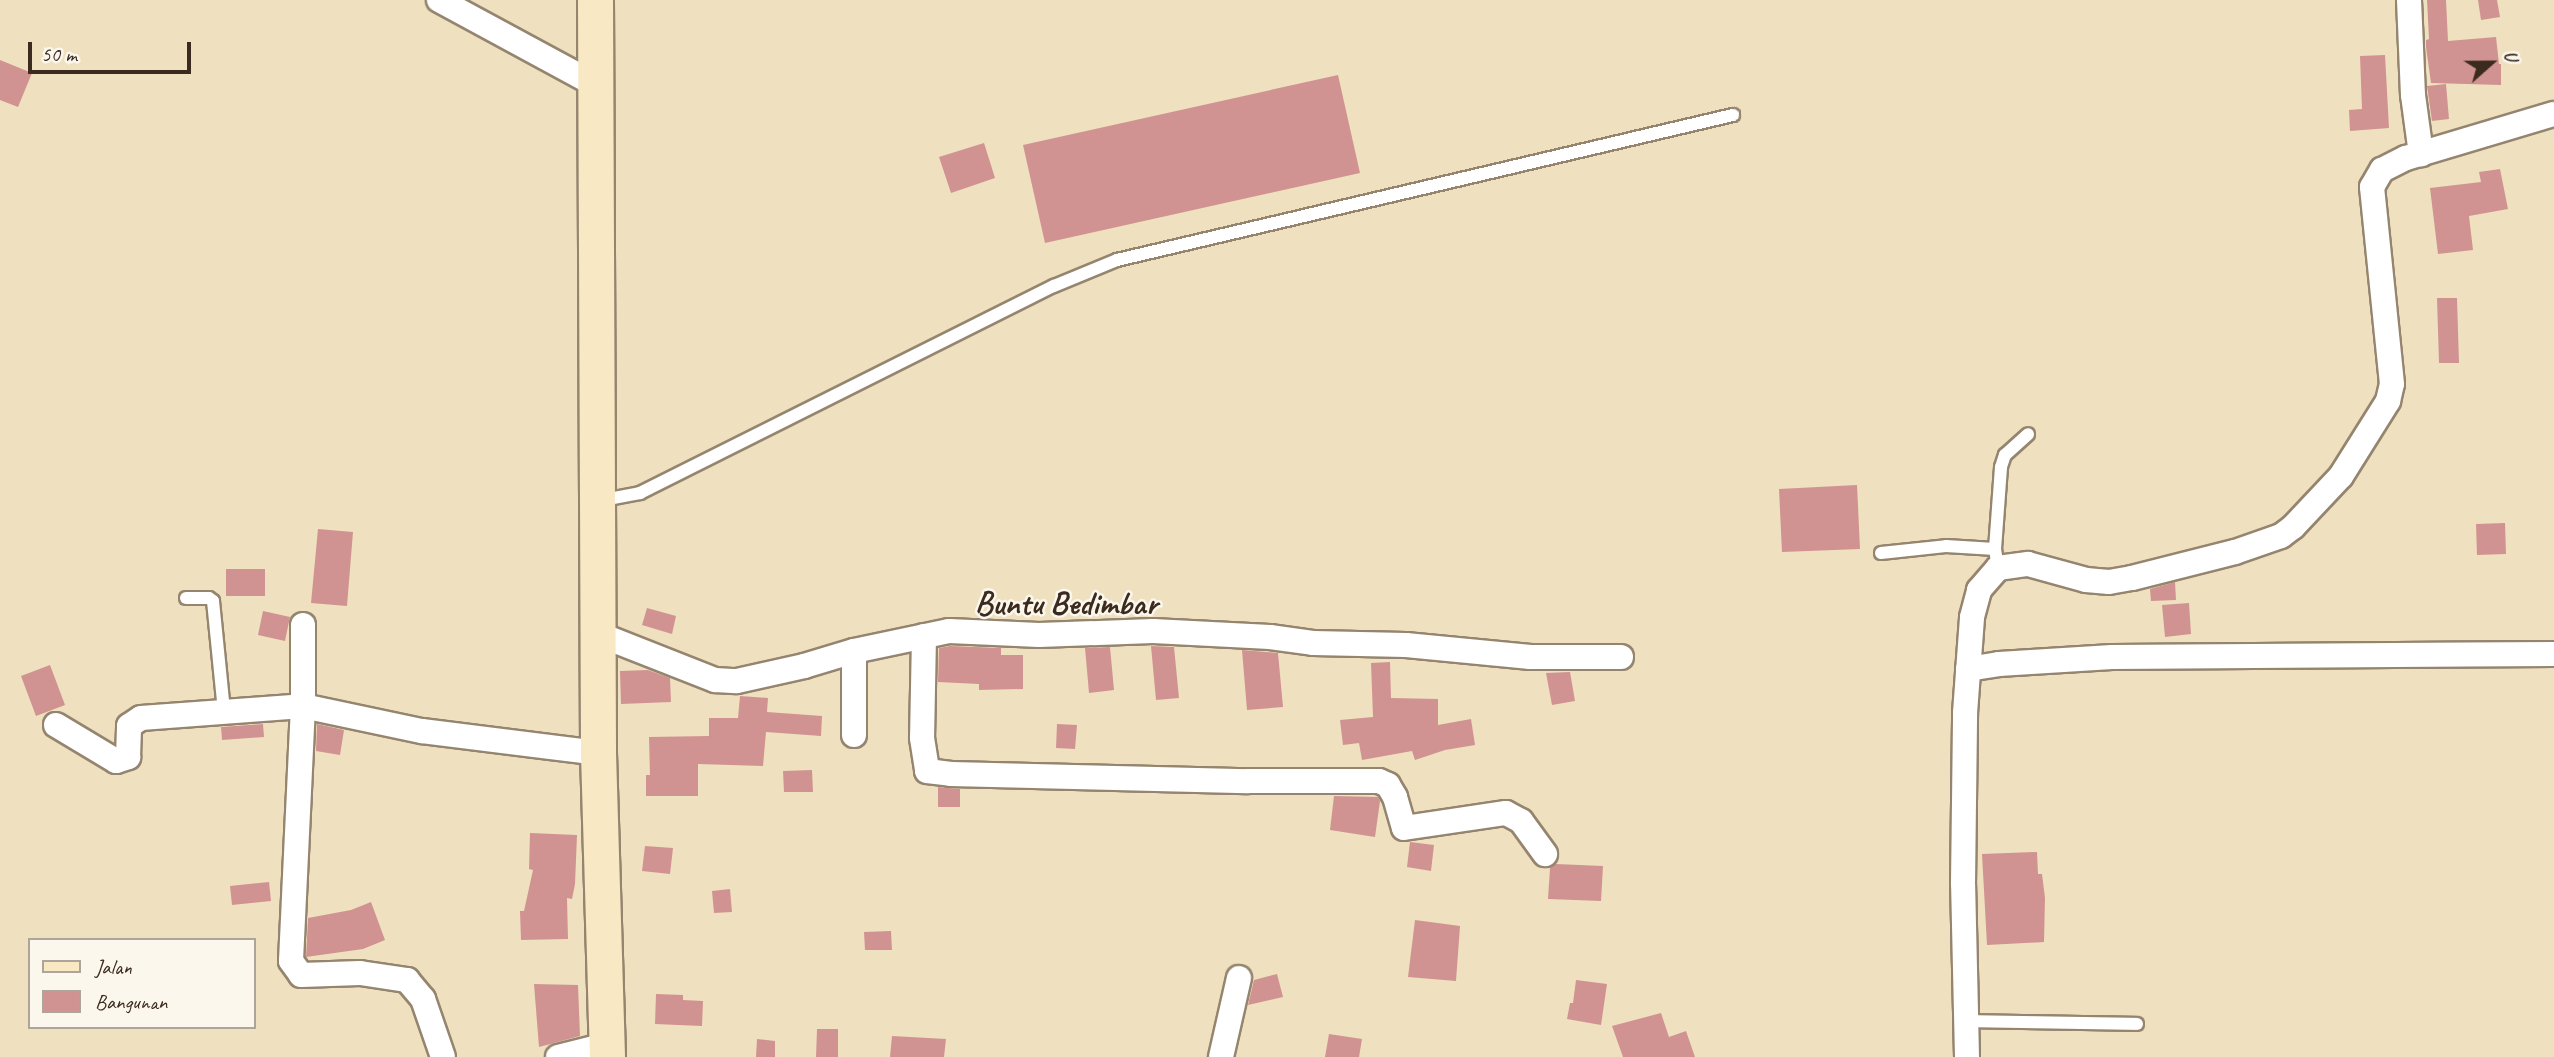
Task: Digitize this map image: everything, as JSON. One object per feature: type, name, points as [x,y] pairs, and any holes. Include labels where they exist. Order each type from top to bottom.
[{"type":"street","points":[[439,0],[596,69]]},
{"type":"street","points":[[558,1057],[606,1051],[598,753],[595,0]]},
{"type":"street","points":[[2409,0],[2413,95],[2421,153]]},
{"type":"street","points":[[1967,1057],[1963,857],[1968,669],[1972,617],[1979,590],[1997,559],[2028,564],[2086,580],[2109,582],[2215,558],[2281,536],[2293,527],[2341,476],[2388,401],[2392,384],[2372,187],[2390,164],[2554,114]]},
{"type":"street","points":[[303,625],[303,706],[291,961],[300,975],[360,973],[407,980],[423,999],[443,1057]]},
{"type":"street","points":[[598,634],[715,680],[752,679],[854,651],[949,631],[1039,635],[1153,631],[1270,637],[1313,643],[1406,646],[1530,657],[1621,657]]},
{"type":"street","points":[[924,636],[922,738],[926,771],[951,774],[1248,781],[1379,781],[1388,785],[1395,797],[1404,828],[1506,813],[1521,821],[1545,854]]},
{"type":"street","points":[[854,651],[854,735]]},
{"type":"street","points":[[1968,669],[1999,664],[2124,657],[2554,654]]},
{"type":"street","points":[[56,725],[116,761],[128,757],[129,726],[135,721],[303,706],[422,731],[598,753]]},
{"type":"street","points":[[1221,1057],[1239,978]]},
{"type":"lane","points":[[598,501],[640,494],[1054,286],[1116,260],[1733,115]]},
{"type":"lane","points":[[1881,553],[1956,545],[1997,559],[2001,467],[2005,455],[2028,434]]},
{"type":"lane","points":[[186,598],[209,598],[213,601],[224,712]]},
{"type":"lane","points":[[1968,1021],[2137,1024]]},
{"type":"building","points":[[2427,0],[2446,0],[2448,41],[2496,37],[2501,64],[2501,85],[2431,83],[2426,47],[2426,40],[2429,39]]},
{"type":"building","points":[[2478,0],[2497,0],[2500,17],[2481,20]]},
{"type":"building","points":[[2385,55],[2389,128],[2350,131],[2349,110],[2362,109],[2360,56]]},
{"type":"building","points":[[0,60],[32,73],[18,107],[0,100]]},
{"type":"building","points":[[1338,75],[1360,173],[1045,243],[1023,145]]},
{"type":"building","points":[[2446,84],[2449,119],[2432,121],[2427,86]]},
{"type":"building","points":[[984,143],[995,178],[951,193],[939,157]]},
{"type":"building","points":[[2500,169],[2508,209],[2469,216],[2473,250],[2438,254],[2430,188],[2481,182],[2479,172]]},
{"type":"building","points":[[2437,298],[2457,298],[2459,363],[2439,363]]},
{"type":"building","points":[[1857,485],[1860,549],[1782,552],[1779,489]]},
{"type":"building","points":[[2505,523],[2506,554],[2477,555],[2476,524]]},
{"type":"building","points":[[318,529],[353,532],[347,606],[311,603]]},
{"type":"building","points":[[226,569],[265,569],[265,596],[226,596]]},
{"type":"building","points":[[2175,582],[2176,600],[2151,601],[2150,589]]},
{"type":"building","points":[[2189,603],[2191,634],[2165,637],[2162,605]]},
{"type":"building","points":[[647,608],[676,616],[672,634],[642,625]]},
{"type":"building","points":[[263,611],[290,617],[285,641],[258,635]]},
{"type":"building","points":[[1151,646],[1174,647],[1179,698],[1156,700]]},
{"type":"building","points":[[1110,647],[1114,690],[1089,693],[1085,648]]},
{"type":"building","points":[[939,648],[1001,648],[1001,655],[1023,655],[1023,689],[979,690],[979,684],[938,682]]},
{"type":"building","points":[[1242,650],[1278,653],[1283,707],[1247,710]]},
{"type":"building","points":[[1390,662],[1391,698],[1438,699],[1438,725],[1471,719],[1475,745],[1445,750],[1415,760],[1412,751],[1362,760],[1359,743],[1343,745],[1340,720],[1373,717],[1371,663]]},
{"type":"building","points":[[50,665],[65,705],[36,716],[21,676]]},
{"type":"building","points":[[648,670],[670,678],[671,702],[621,704],[620,671]]},
{"type":"building","points":[[1570,672],[1575,701],[1552,705],[1546,673]]},
{"type":"building","points":[[740,696],[768,698],[767,712],[822,716],[821,736],[766,732],[763,766],[698,764],[698,796],[646,796],[646,775],[650,775],[649,737],[709,736],[709,718],[738,718]]},
{"type":"building","points":[[263,724],[264,737],[222,740],[221,727]]},
{"type":"building","points":[[317,724],[344,730],[340,755],[316,751]]},
{"type":"building","points":[[1057,724],[1077,725],[1075,749],[1056,748]]},
{"type":"building","points":[[812,770],[813,792],[784,792],[783,771]]},
{"type":"building","points":[[938,787],[960,789],[960,807],[938,807]]},
{"type":"building","points":[[1334,796],[1378,797],[1380,801],[1375,837],[1330,830]]},
{"type":"building","points":[[530,833],[577,835],[575,884],[572,899],[567,898],[568,939],[521,940],[520,911],[524,911],[533,870],[529,869]]},
{"type":"building","points":[[1410,842],[1434,845],[1431,871],[1407,867]]},
{"type":"building","points":[[645,846],[673,848],[670,874],[642,871]]},
{"type":"building","points":[[2037,852],[2038,874],[2042,874],[2045,898],[2044,942],[1987,945],[1982,854]]},
{"type":"building","points":[[1556,864],[1603,866],[1601,901],[1548,899],[1550,868]]},
{"type":"building","points":[[269,882],[271,901],[232,905],[230,886]]},
{"type":"building","points":[[730,889],[732,912],[714,913],[712,891]]},
{"type":"building","points":[[371,902],[385,940],[363,949],[306,957],[308,918],[351,910]]},
{"type":"building","points":[[1415,920],[1460,926],[1456,981],[1408,977]]},
{"type":"building","points":[[891,931],[892,950],[865,950],[864,932]]},
{"type":"building","points":[[1277,974],[1283,997],[1248,1005],[1254,980]]},
{"type":"building","points":[[1576,980],[1607,984],[1601,1025],[1567,1019],[1570,1003],[1573,1003]]},
{"type":"building","points":[[534,984],[578,985],[580,1036],[539,1047]]},
{"type":"building","points":[[656,994],[683,995],[683,1000],[703,1001],[702,1026],[655,1024]]},
{"type":"building","points":[[1661,1013],[1669,1037],[1686,1031],[1695,1057],[1623,1057],[1612,1026]]},
{"type":"building","points":[[817,1029],[838,1029],[838,1057],[816,1057]]},
{"type":"building","points":[[1329,1034],[1362,1039],[1359,1057],[1325,1057]]},
{"type":"building","points":[[892,1036],[946,1039],[944,1057],[890,1057]]},
{"type":"building","points":[[757,1039],[775,1041],[775,1057],[756,1057]]},
{"type":"district","name":"Buntu Bedimbar","points":[[1066,604]]}]
